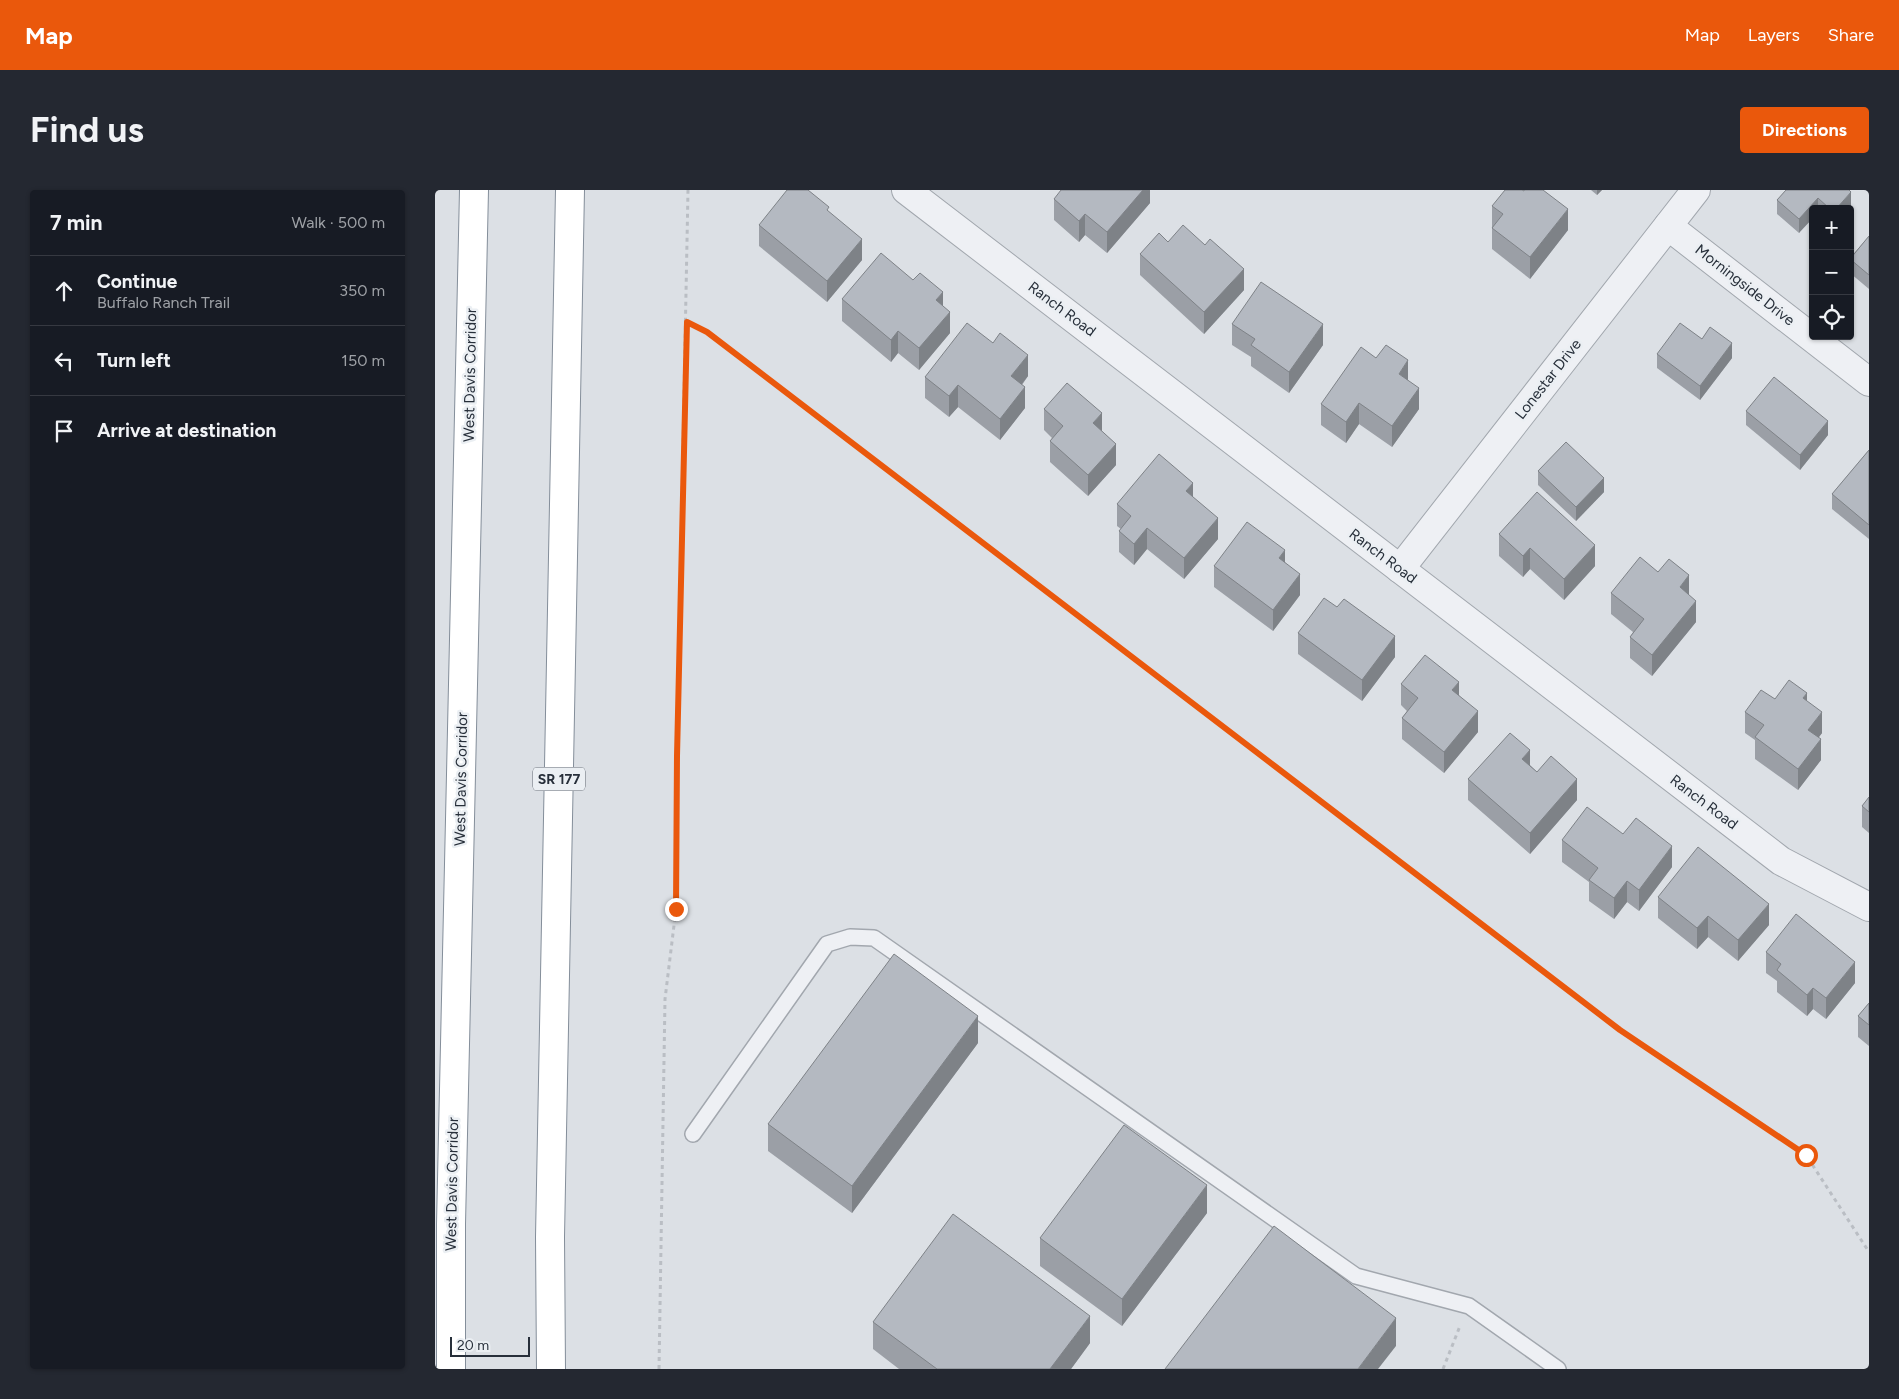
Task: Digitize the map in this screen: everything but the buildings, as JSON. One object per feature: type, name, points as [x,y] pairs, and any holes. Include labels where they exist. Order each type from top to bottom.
[{"type":"highway","name":"West Davis Corridor","points":[[451,1369],[451,1224],[475,190]]},
{"type":"highway","name":"SR 177","points":[[551,1369],[550,1227],[570,190]]},
{"type":"street","name":"Ranch Road","points":[[906,190],[1781,861],[1869,907]]},
{"type":"street","name":"Lonestar Drive","points":[[1400,569],[1696,190]]},
{"type":"street","name":"Morningside Drive","points":[[1668,226],[1869,382]]},
{"type":"lane","points":[[693,1134],[827,944],[850,937],[874,938],[1356,1276],[1469,1306],[1557,1369]]},
{"type":"path","points":[[659,1369],[665,999],[676,909],[677,746],[687,322],[688,190]]},
{"type":"path","points":[[687,322],[707,332],[1620,1030],[1806,1155],[1869,1252]]},
{"type":"path","points":[[1443,1369],[1469,1306]]},
{"type":"route","points":[[676,909],[677,756],[687,322],[707,332],[1620,1030],[1806,1155]]}]
